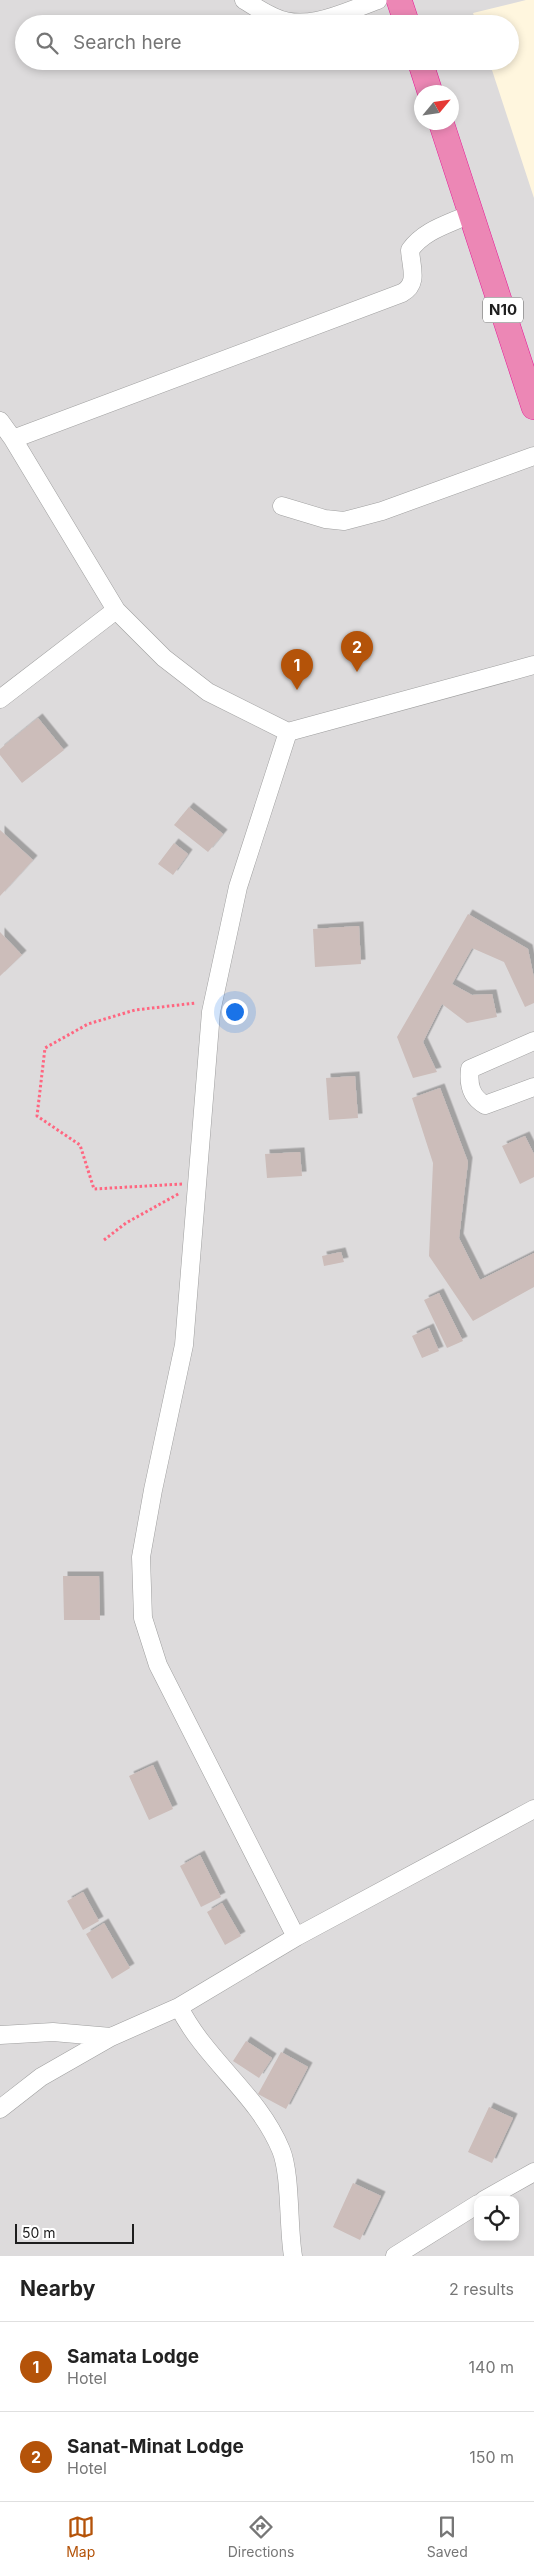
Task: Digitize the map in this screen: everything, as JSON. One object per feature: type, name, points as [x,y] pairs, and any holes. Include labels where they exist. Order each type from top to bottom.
[{"type":"highway","points":[[399,0],[404,15]]},
{"type":"highway","points":[[423,70],[428,85]]},
{"type":"highway","name":"N10","points":[[444,130],[534,407]]},
{"type":"street","points":[[244,0],[271,15]]},
{"type":"street","points":[[335,15],[378,0]]},
{"type":"street","points":[[13,439],[402,293],[410,289],[414,279],[410,250],[416,243],[430,231],[472,213]]},
{"type":"street","points":[[0,421],[13,439],[116,610],[164,658],[208,692],[288,732],[534,665]]},
{"type":"street","points":[[282,506],[325,519],[344,521],[382,511],[534,456]]},
{"type":"street","points":[[0,699],[116,610]]},
{"type":"street","points":[[288,732],[238,887],[211,1012],[199,1183],[184,1345],[152,1490],[141,1557],[143,1618],[158,1665],[296,1937]]},
{"type":"street","points":[[534,1041],[470,1069],[468,1082],[476,1099],[486,1105],[534,1087]]},
{"type":"street","points":[[0,2110],[41,2077],[111,2037],[179,2007],[296,1937],[534,1809]]},
{"type":"street","points":[[179,2007],[191,2030],[262,2114],[282,2151],[293,2256]]},
{"type":"street","points":[[0,2035],[53,2032],[111,2037]]},
{"type":"street","points":[[491,2196],[534,2172]]},
{"type":"street","points":[[394,2256],[474,2206]]},
{"type":"path","points":[[199,1183],[94,1189],[80,1145],[37,1116],[45,1048],[88,1024],[135,1010],[200,1003]]},
{"type":"path","points":[[104,1240],[126,1223],[199,1183]]},
{"type":"shaded area","points":[[0,0],[534,0],[534,2256],[0,2256]]},
{"type":"shaded area","points":[[526,0],[534,0],[534,198],[492,70],[519,70],[519,15],[474,15],[473,13]]},
{"type":"building","points":[[38,718],[64,750],[22,783],[0,755],[0,749]]},
{"type":"building","points":[[189,807],[223,834],[208,852],[174,825]]},
{"type":"building","points":[[0,830],[33,860],[0,896]]},
{"type":"building","points":[[174,843],[188,854],[173,875],[158,864]]},
{"type":"building","points":[[468,914],[528,949],[534,978],[534,1003],[525,1007],[504,962],[472,948],[452,984],[472,995],[492,994],[497,1017],[467,1023],[442,1004],[423,1042],[437,1072],[413,1078],[397,1037]]},
{"type":"building","points":[[359,926],[361,964],[315,967],[313,929]]},
{"type":"building","points":[[0,932],[22,955],[0,976]]},
{"type":"building","points":[[355,1076],[358,1118],[329,1120],[326,1078]]},
{"type":"building","points":[[440,1088],[468,1162],[459,1238],[480,1280],[534,1253],[534,1287],[473,1321],[429,1256],[433,1163],[412,1098]]},
{"type":"building","points":[[525,1136],[534,1154],[534,1177],[520,1184],[502,1146]]},
{"type":"building","points":[[300,1152],[302,1176],[267,1178],[265,1154]]},
{"type":"building","points":[[341,1252],[344,1262],[324,1266],[322,1256]]},
{"type":"building","points":[[439,1293],[463,1341],[447,1348],[424,1300]]},
{"type":"building","points":[[429,1328],[439,1351],[422,1358],[412,1336]]},
{"type":"building","points":[[63,1576],[99,1576],[100,1620],[64,1620]]},
{"type":"building","points":[[153,1765],[173,1809],[149,1820],[129,1776]]},
{"type":"building","points":[[200,1855],[221,1897],[201,1907],[180,1866]]},
{"type":"building","points":[[83,1892],[99,1921],[83,1930],[67,1901]]},
{"type":"building","points":[[222,1903],[241,1936],[225,1945],[207,1912]]},
{"type":"building","points":[[104,1923],[130,1968],[112,1979],[86,1934]]},
{"type":"building","points":[[246,2041],[272,2058],[259,2078],[233,2061]]},
{"type":"building","points":[[281,2052],[308,2067],[286,2109],[258,2094]]},
{"type":"building","points":[[489,2107],[513,2118],[492,2163],[468,2152]]},
{"type":"building","points":[[353,2183],[381,2196],[360,2240],[333,2227]]},
{"type":"place","name":"Sanat-Minat Lodge","points":[[357,672]]},
{"type":"place","name":"Samata Lodge","points":[[297,690]]}]
